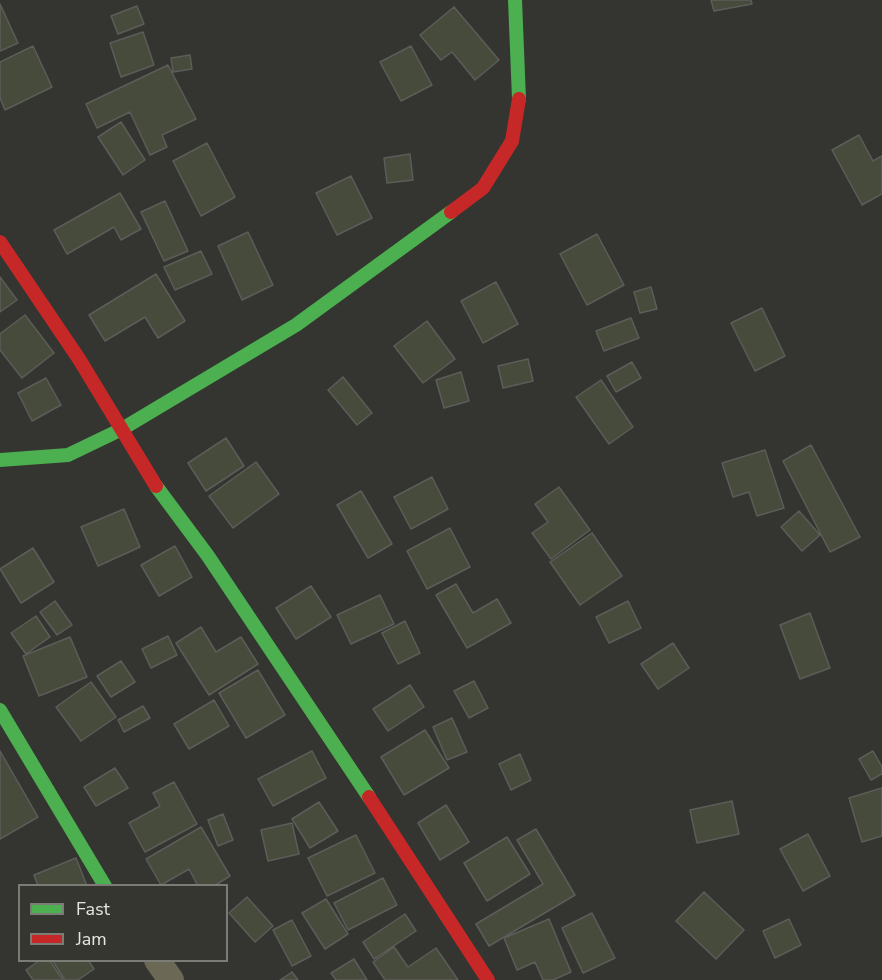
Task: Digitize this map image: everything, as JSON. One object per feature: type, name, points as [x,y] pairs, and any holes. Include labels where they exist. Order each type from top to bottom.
[{"type":"street","points":[[0,460],[68,455],[122,429],[296,325],[483,188],[512,141],[519,105],[515,0]]},
{"type":"street","points":[[0,242],[122,429],[151,480],[208,556],[297,686],[488,980]]},
{"type":"street","points":[[0,710],[104,884]]},
{"type":"street","points":[[158,962],[171,980]]},
{"type":"building","points":[[711,0],[751,0],[752,4],[714,11]]},
{"type":"building","points":[[0,4],[18,43],[0,51]]},
{"type":"building","points":[[137,6],[144,24],[118,34],[111,16]]},
{"type":"building","points":[[454,7],[499,60],[475,80],[452,52],[441,60],[420,35]]},
{"type":"building","points":[[143,32],[154,65],[121,77],[110,43]]},
{"type":"building","points":[[33,46],[52,87],[5,110],[0,98],[0,62]]},
{"type":"building","points":[[411,46],[432,85],[401,101],[380,62]]},
{"type":"building","points":[[190,55],[192,69],[173,72],[171,58]]},
{"type":"building","points":[[168,65],[196,119],[162,135],[167,147],[150,155],[130,112],[97,128],[86,104]]},
{"type":"building","points":[[121,122],[145,160],[123,175],[98,137]]},
{"type":"building","points":[[859,135],[873,161],[882,156],[882,194],[862,205],[832,150]]},
{"type":"building","points":[[207,143],[235,197],[201,216],[173,161]]},
{"type":"building","points":[[410,154],[413,180],[387,183],[384,158]]},
{"type":"building","points":[[351,176],[372,218],[337,235],[316,193]]},
{"type":"building","points":[[120,193],[141,229],[121,240],[114,227],[67,254],[54,230]]},
{"type":"building","points":[[165,201],[188,251],[164,261],[141,212]]},
{"type":"building","points":[[248,232],[273,285],[242,300],[218,246]]},
{"type":"building","points":[[597,234],[624,285],[587,305],[560,254]]},
{"type":"building","points":[[201,251],[212,274],[175,290],[164,267]]},
{"type":"building","points":[[156,274],[185,321],[158,338],[145,317],[105,341],[89,315]]},
{"type":"building","points":[[0,277],[17,300],[0,312]]},
{"type":"building","points":[[496,282],[518,324],[483,343],[461,301]]},
{"type":"building","points":[[651,287],[657,309],[640,313],[634,292]]},
{"type":"building","points":[[762,308],[785,356],[755,371],[731,323]]},
{"type":"building","points":[[25,315],[54,353],[22,378],[0,350],[0,334]]},
{"type":"building","points":[[631,318],[639,338],[604,351],[596,331]]},
{"type":"building","points":[[427,321],[455,359],[423,383],[394,346]]},
{"type":"building","points":[[528,359],[533,381],[503,388],[498,366]]},
{"type":"building","points":[[632,362],[641,378],[616,392],[607,376]]},
{"type":"building","points":[[461,372],[469,401],[444,408],[436,380]]},
{"type":"building","points":[[343,377],[372,413],[357,425],[328,390]]},
{"type":"building","points":[[46,378],[61,405],[32,421],[18,393]]},
{"type":"building","points":[[601,380],[633,427],[609,444],[576,397]]},
{"type":"building","points":[[226,438],[244,466],[206,491],[188,463]]},
{"type":"building","points":[[811,445],[860,537],[830,552],[783,461]]},
{"type":"building","points":[[765,450],[784,508],[757,516],[749,492],[733,497],[722,463]]},
{"type":"building","points":[[256,462],[279,494],[233,528],[209,496]]},
{"type":"building","points":[[432,477],[448,509],[411,529],[394,497]]},
{"type":"building","points":[[559,487],[590,530],[551,559],[532,533],[548,522],[535,504]]},
{"type":"building","points":[[361,491],[392,544],[368,558],[337,505]]},
{"type":"building","points":[[124,509],[140,547],[98,566],[81,527]]},
{"type":"building","points":[[799,511],[820,535],[802,551],[781,527]]},
{"type":"building","points":[[450,528],[470,567],[427,589],[407,551]]},
{"type":"building","points":[[592,533],[622,576],[580,605],[550,562]]},
{"type":"building","points":[[175,546],[192,577],[159,596],[141,565]]},
{"type":"building","points":[[33,548],[54,582],[21,603],[0,569]]},
{"type":"building","points":[[456,584],[473,613],[497,599],[511,623],[467,648],[436,595]]},
{"type":"building","points":[[311,586],[331,617],[296,639],[276,608]]},
{"type":"building","points":[[380,595],[394,624],[351,644],[337,615]]},
{"type":"building","points":[[55,601],[72,625],[57,635],[40,612]]},
{"type":"building","points":[[628,601],[641,628],[609,643],[596,617]]},
{"type":"building","points":[[810,613],[830,668],[800,679],[780,625]]},
{"type":"building","points":[[36,616],[50,637],[26,654],[11,633]]},
{"type":"building","points":[[405,621],[420,653],[398,664],[382,633]]},
{"type":"building","points":[[201,627],[216,652],[241,637],[258,664],[209,695],[176,643]]},
{"type":"building","points":[[168,636],[177,655],[151,668],[142,649]]},
{"type":"building","points":[[70,637],[87,677],[39,696],[23,656]]},
{"type":"building","points":[[673,643],[689,668],[658,689],[641,664]]},
{"type":"building","points":[[121,661],[135,682],[111,697],[97,676]]},
{"type":"building","points":[[258,670],[285,715],[246,738],[219,693]]},
{"type":"building","points":[[474,681],[488,708],[469,718],[454,691]]},
{"type":"building","points":[[91,682],[116,717],[81,741],[56,707]]},
{"type":"building","points":[[410,685],[424,707],[388,731],[373,709]]},
{"type":"building","points":[[214,700],[229,726],[189,749],[174,724]]},
{"type":"building","points":[[143,706],[150,718],[124,732],[118,720]]},
{"type":"building","points":[[452,718],[467,752],[447,760],[433,727]]},
{"type":"building","points":[[425,730],[449,768],[404,795],[381,757]]},
{"type":"building","points":[[0,751],[38,817],[0,839]]},
{"type":"building","points":[[312,751],[326,778],[273,806],[258,779]]},
{"type":"building","points":[[873,751],[882,767],[882,774],[871,780],[859,759]]},
{"type":"building","points":[[520,754],[531,780],[511,790],[499,764]]},
{"type":"building","points":[[115,768],[128,788],[96,806],[84,787]]},
{"type":"building","points":[[174,782],[197,824],[145,852],[129,823],[160,806],[153,793]]},
{"type":"building","points":[[882,788],[882,836],[862,842],[849,798]]},
{"type":"building","points":[[732,801],[739,834],[697,843],[690,810]]},
{"type":"building","points":[[319,802],[338,831],[310,848],[292,819]]},
{"type":"building","points":[[446,805],[469,842],[440,860],[418,823]]},
{"type":"building","points":[[223,814],[233,840],[218,846],[208,820]]},
{"type":"building","points":[[292,823],[299,854],[268,861],[261,830]]},
{"type":"building","points":[[201,827],[230,876],[217,884],[197,884],[189,869],[160,884],[146,859]]},
{"type":"building","points":[[536,829],[575,895],[489,946],[476,924],[543,884],[517,840]]},
{"type":"building","points":[[808,834],[830,876],[803,891],[780,849]]},
{"type":"building","points":[[356,835],[375,873],[327,896],[308,858]]},
{"type":"building","points":[[507,837],[530,874],[487,901],[464,863]]},
{"type":"building","points":[[76,858],[86,884],[37,884],[34,875]]},
{"type":"building","points":[[383,878],[397,905],[348,930],[334,903]]},
{"type":"building","points":[[704,892],[744,930],[716,959],[676,921]]},
{"type":"building","points":[[247,897],[273,926],[255,942],[229,913]]},
{"type":"building","points":[[326,899],[348,934],[325,949],[302,913]]},
{"type":"building","points":[[592,913],[615,958],[583,973],[562,928]]},
{"type":"building","points":[[405,914],[416,931],[374,959],[363,942]]},
{"type":"building","points":[[549,919],[571,972],[553,980],[543,980],[535,962],[517,970],[504,938]]},
{"type":"building","points":[[789,919],[801,945],[775,958],[763,931]]},
{"type":"building","points":[[292,920],[311,956],[292,966],[273,930]]},
{"type":"building","points":[[394,947],[408,967],[436,948],[458,980],[385,980],[373,962]]},
{"type":"building","points":[[354,959],[367,980],[336,980],[331,973]]},
{"type":"building","points":[[37,962],[50,962],[63,980],[33,980],[26,970]]},
{"type":"building","points":[[53,962],[89,962],[94,969],[78,980],[65,980]]},
{"type":"building","points":[[292,972],[298,980],[280,980]]},
{"type":"traffic: fast","points":[[515,0],[519,99]]},
{"type":"traffic: fast","points":[[0,460],[68,455],[122,429],[296,325],[451,212]]},
{"type":"traffic: fast","points":[[156,486],[208,556],[369,797]]},
{"type":"traffic: fast","points":[[0,710],[104,884]]},
{"type":"traffic: jam","points":[[451,212],[483,188],[512,141],[519,99]]},
{"type":"traffic: jam","points":[[0,242],[79,359],[156,486]]},
{"type":"traffic: jam","points":[[369,797],[488,980]]}]
